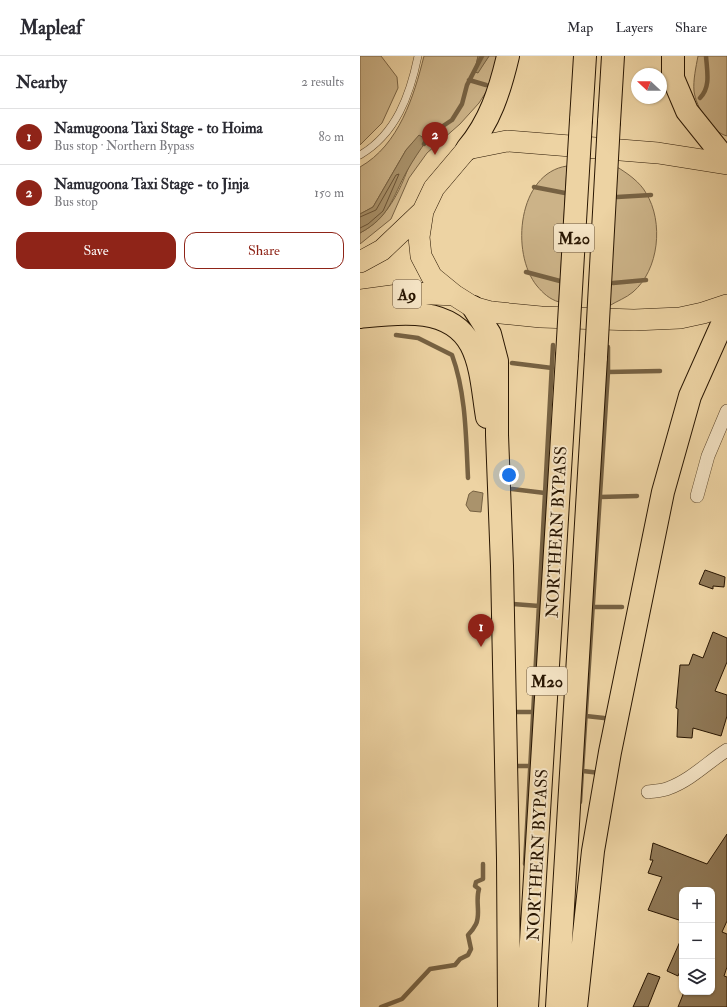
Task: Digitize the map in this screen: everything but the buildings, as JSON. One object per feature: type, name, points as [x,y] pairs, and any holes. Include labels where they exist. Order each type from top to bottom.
[{"type":"highway","points":[[467,149],[479,135],[500,90],[508,56]]},
{"type":"highway","name":"NORTHERN BYPASS","points":[[527,1007],[585,56]]},
{"type":"highway","name":"NORTHERN BYPASS","points":[[556,1007],[613,56]]},
{"type":"highway","points":[[673,56],[673,78],[687,111],[727,162]]},
{"type":"highway","points":[[473,307],[490,334],[497,360],[508,859],[509,1007]]},
{"type":"highway","points":[[360,317],[410,312],[430,315],[448,322],[462,333],[471,345],[478,367],[499,495]]},
{"type":"highway","points":[[576,1007],[593,851],[634,632],[665,484],[688,403],[702,367],[727,313]]},
{"type":"main road","points":[[727,162],[658,153],[506,141],[467,149],[434,188],[423,211],[419,237],[421,256],[432,277],[454,295],[473,307],[491,312],[541,317],[634,320],[680,318],[703,313],[727,305]]},
{"type":"main road","points":[[360,262],[382,250],[423,211]]},
{"type":"main road","name":"A9","points":[[360,300],[413,293],[454,295]]},
{"type":"street","points":[[697,496],[708,456],[727,411]]},
{"type":"street","points":[[648,792],[669,789],[692,775],[727,750]]},
{"type":"lane","points":[[360,155],[375,147],[396,121],[413,81],[418,56]]},
{"type":"lane","points":[[702,367],[720,348]]},
{"type":"shaded area","points":[[360,56],[381,56],[397,77],[398,88],[382,123],[360,145]]},
{"type":"shaded area","points":[[424,56],[478,56],[475,69],[477,73],[489,56],[498,56],[488,89],[479,103],[460,124],[427,153],[409,178],[391,219],[360,244],[360,233],[383,215],[398,191],[405,178],[419,136],[406,150],[373,207],[360,214],[360,167],[374,158],[395,133],[410,103]]},
{"type":"shaded area","points":[[698,56],[727,56],[727,136],[715,130],[705,118],[695,97],[694,87]]},
{"type":"shaded area","points":[[567,166],[559,302],[549,297],[537,286],[529,272],[523,254],[522,235],[524,216],[529,198],[538,183],[551,172]]},
{"type":"shaded area","points":[[617,167],[637,182],[646,193],[652,205],[657,231],[653,259],[649,271],[642,283],[633,292],[609,306]]},
{"type":"water","points":[[478,56],[489,56],[478,73],[475,72]]},
{"type":"water","points":[[419,135],[427,140],[409,167],[389,206],[378,220],[360,233],[360,214],[373,207],[406,150]]},
{"type":"water","points":[[473,491],[483,493],[481,512],[470,511],[466,505],[469,494]]},
{"type":"waterway","points":[[424,144],[431,134],[452,120],[462,104],[467,85],[482,56]]},
{"type":"waterway","points":[[700,98],[706,89],[707,84],[706,56]]},
{"type":"waterway","points":[[469,80],[486,85]]},
{"type":"waterway","points":[[534,187],[565,193]]},
{"type":"waterway","points":[[617,197],[651,195]]},
{"type":"waterway","points":[[526,272],[560,281]]},
{"type":"waterway","points":[[613,283],[646,280]]},
{"type":"waterway","points":[[396,335],[418,338],[452,355],[457,370],[463,400],[468,478]]},
{"type":"waterway","points":[[525,864],[553,345]]},
{"type":"waterway","points":[[580,802],[608,372],[608,347]]},
{"type":"waterway","points":[[512,363],[552,368]]},
{"type":"waterway","points":[[608,372],[660,371]]},
{"type":"waterway","points":[[512,489],[545,493]]},
{"type":"waterway","points":[[600,497],[637,496]]},
{"type":"waterway","points":[[513,604],[539,606]]},
{"type":"waterway","points":[[592,607],[622,607]]},
{"type":"waterway","points":[[514,712],[533,712]]},
{"type":"waterway","points":[[586,716],[604,718]]},
{"type":"waterway","points":[[516,766],[530,766]]},
{"type":"waterway","points":[[583,771],[600,773]]},
{"type":"waterway","points":[[381,1007],[402,999],[430,969],[455,965],[460,959],[468,955],[471,949],[468,935],[476,924],[478,916],[479,889],[475,886],[476,882],[483,879],[483,864]]},
{"type":"place","name":"Namugoona Taxi Stage - to Jinja","points":[[435,155]]},
{"type":"place","name":"Namugoona Taxi Stage - to Hoima","points":[[481,647]]}]
